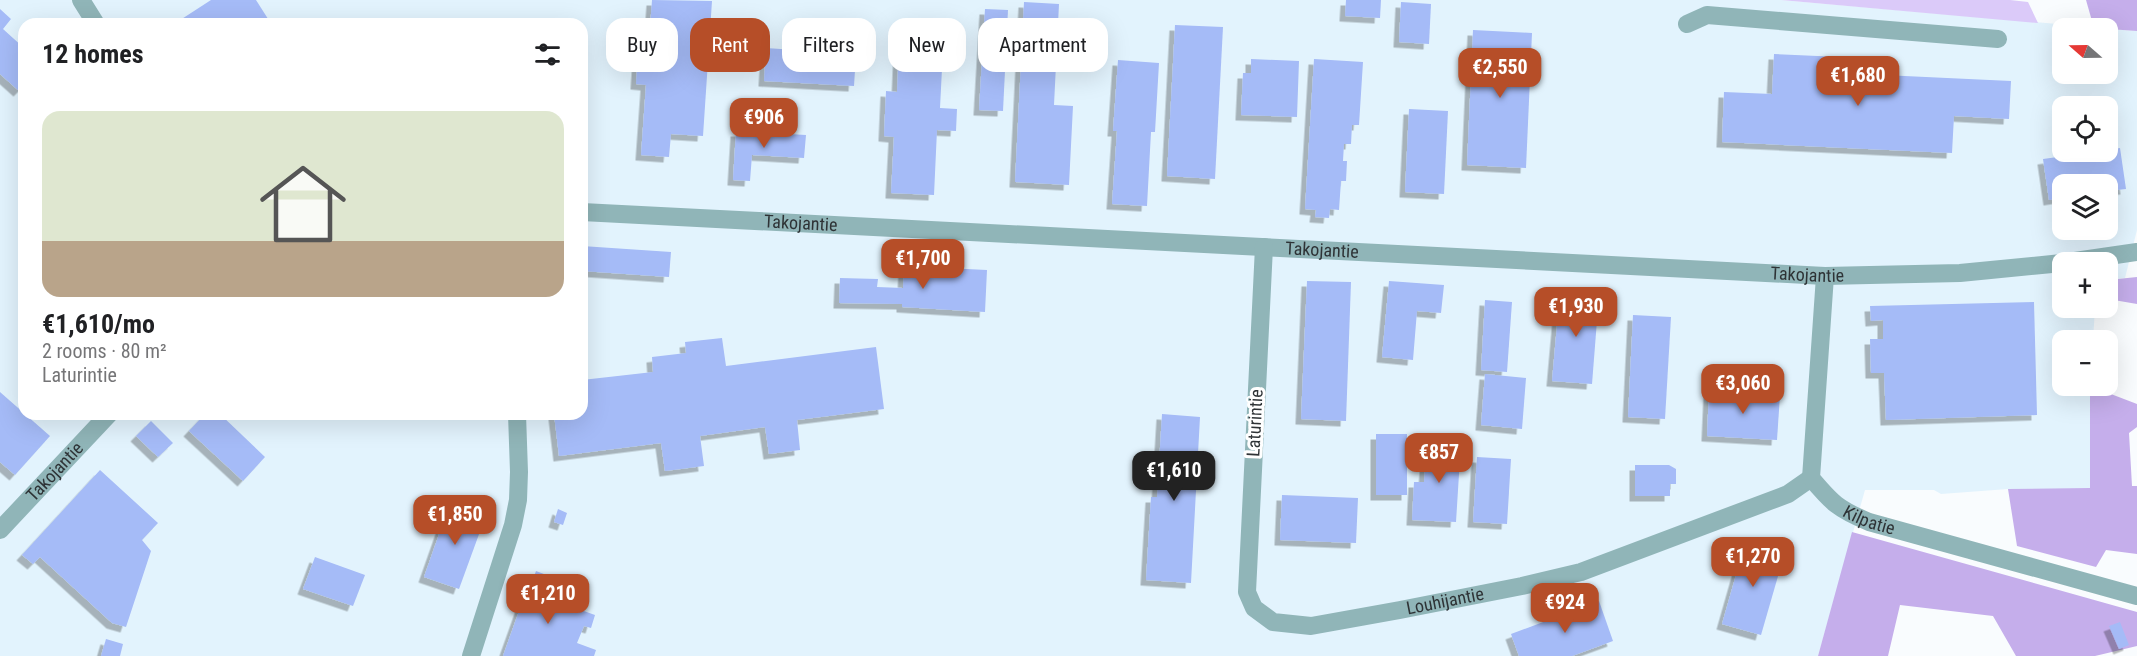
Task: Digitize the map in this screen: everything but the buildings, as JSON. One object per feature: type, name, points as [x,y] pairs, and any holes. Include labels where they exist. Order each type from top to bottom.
[{"type":"street","points":[[81,0],[92,18]]},
{"type":"street","points":[[1687,24],[1707,15],[1998,39]]},
{"type":"street","name":"Takojantie","points":[[588,212],[1826,276],[1960,273],[2052,264]]},
{"type":"street","name":"Laturintie","points":[[1264,248],[1247,592],[1254,608],[1273,622],[1311,626]]},
{"type":"street","points":[[2118,255],[2137,252]]},
{"type":"street","points":[[1811,478],[1826,276]]},
{"type":"street","name":"Takojantie","points":[[0,530],[103,420]]},
{"type":"street","points":[[471,656],[515,517],[519,472],[517,420]]},
{"type":"street","name":"Louhijantie","points":[[1311,626],[1422,606],[1581,572],[1788,494],[1811,478]]},
{"type":"street","name":"Kilpatie","points":[[1811,478],[1830,501],[1846,512],[1869,522],[2137,596]]},
{"type":"shaded area","points":[[0,0],[1781,0],[2052,24],[2052,84],[2118,84],[2118,30],[2137,31],[2137,230],[2125,278],[2118,279],[2118,252],[2052,252],[2052,318],[2094,318],[2094,330],[2052,330],[2052,396],[2090,396],[2091,489],[2008,489],[1941,494],[1934,490],[1865,490],[1818,656],[0,656]]},
{"type":"shaded area","points":[[1781,0],[2010,0],[2028,2],[2038,23]]},
{"type":"shaded area","points":[[2086,0],[2137,0],[2137,31],[2118,30],[2118,18],[2091,18]]},
{"type":"shaded area","points":[[2137,277],[2137,304],[2118,301],[2118,279]]},
{"type":"shaded area","points":[[2090,396],[2116,396],[2137,404],[2137,427],[2129,433],[2132,486],[2137,486],[2137,554],[2106,550],[2096,567],[2017,546],[2008,489],[2090,488]]},
{"type":"shaded area","points":[[1852,532],[2137,612],[2137,646],[2095,656],[2016,656],[1993,616],[1900,605],[1888,656],[1818,656]]}]
